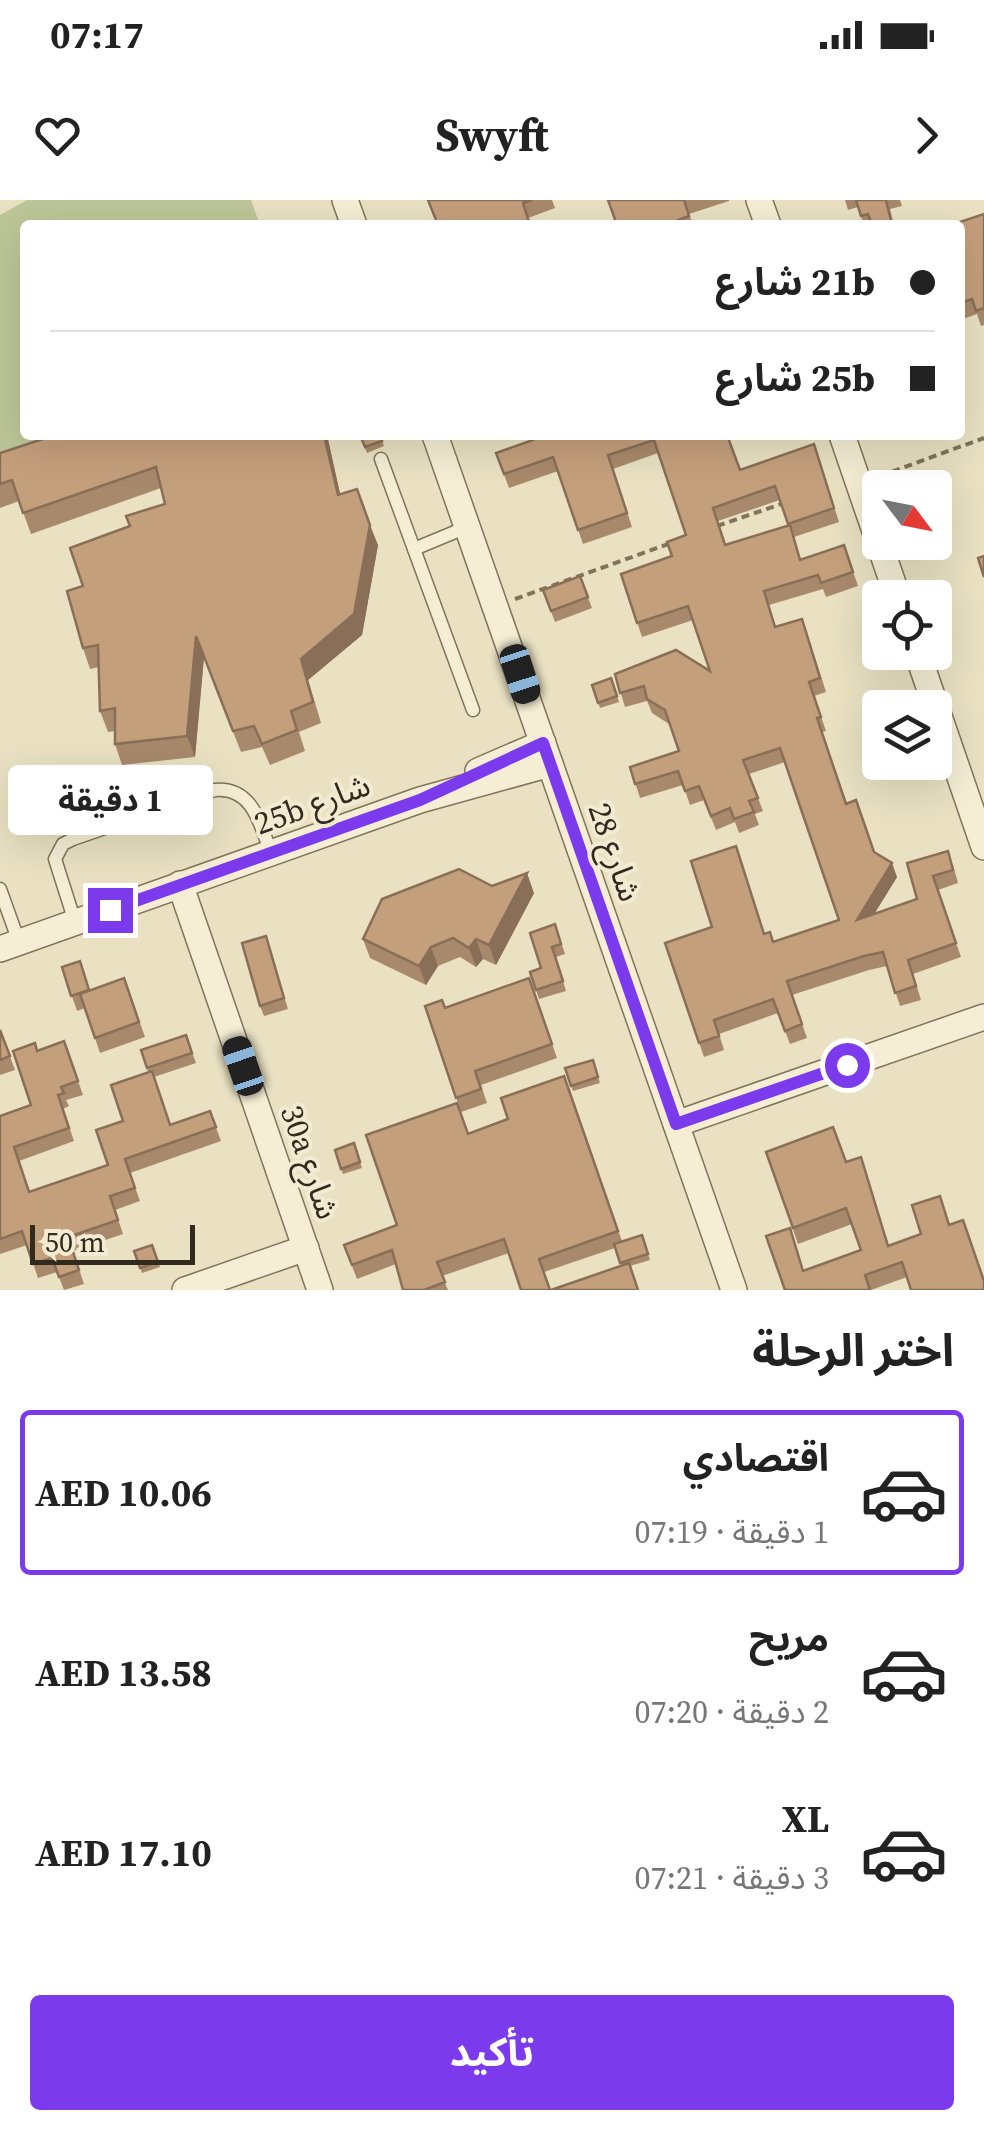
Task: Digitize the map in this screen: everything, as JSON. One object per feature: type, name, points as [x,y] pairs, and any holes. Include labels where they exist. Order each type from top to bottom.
[{"type":"street","name":"شارع 28","points":[[437,440],[734,1290]]},
{"type":"street","points":[[844,440],[892,580]]},
{"type":"street","points":[[923,670],[984,847]]},
{"type":"street","name":"25b شارع","points":[[9,946],[547,754]]},
{"type":"street","name":"30a شارع","points":[[180,884],[320,1290]]},
{"type":"street","points":[[676,1124],[984,1018]]},
{"type":"street","points":[[185,1290],[306,1248]]},
{"type":"lane","points":[[381,459],[472,710]]},
{"type":"lane","points":[[414,549],[470,526]]},
{"type":"lane","points":[[76,922],[55,858],[63,844],[73,839],[222,790],[242,795],[252,805],[271,853]]},
{"type":"lane","points":[[0,889],[9,946]]},
{"type":"path","points":[[859,484],[984,438]]},
{"type":"path","points":[[712,528],[784,502]]},
{"type":"path","points":[[496,605],[676,541]]},
{"type":"green space","points":[[27,200],[251,200],[258,220],[20,220],[20,440],[46,440],[0,456],[0,215]]},
{"type":"building","points":[[428,200],[532,200],[523,203],[528,220],[436,220]]},
{"type":"building","points":[[608,200],[684,200],[689,216],[679,220],[615,220]]},
{"type":"building","points":[[856,200],[886,200],[891,220],[870,220],[868,214],[861,216]]},
{"type":"building","points":[[984,214],[984,308],[976,311],[972,299],[965,301],[965,220]]},
{"type":"building","points":[[40,440],[325,440],[338,495],[357,489],[370,525],[354,614],[301,659],[313,702],[291,711],[297,730],[262,744],[254,726],[233,731],[196,636],[187,736],[115,744],[115,708],[100,711],[98,645],[83,648],[67,591],[83,586],[70,548],[130,526],[126,516],[165,504],[156,467],[23,513],[12,480],[0,484],[0,453]]},
{"type":"building","points":[[362,440],[382,440],[382,441],[365,447]]},
{"type":"building","points":[[533,440],[654,440],[608,455],[627,513],[578,530],[553,457],[504,474],[496,453]]},
{"type":"building","points":[[654,440],[729,440],[740,470],[814,444],[834,508],[788,524],[775,486],[713,508],[725,545],[790,525],[800,560],[844,545],[853,572],[821,583],[818,575],[764,591],[775,627],[802,619],[820,678],[809,682],[821,717],[817,718],[846,804],[856,800],[874,852],[892,863],[857,920],[917,899],[907,863],[948,851],[953,870],[933,876],[956,943],[908,960],[916,986],[895,993],[883,952],[787,981],[802,1024],[785,1031],[773,999],[714,1020],[719,1036],[699,1043],[665,943],[712,927],[691,861],[736,846],[764,934],[770,932],[773,942],[839,920],[780,748],[743,760],[758,798],[749,801],[754,812],[734,819],[730,808],[711,816],[699,786],[685,791],[678,771],[635,784],[630,767],[679,751],[665,710],[647,699],[644,686],[620,693],[615,674],[676,650],[710,671],[688,606],[637,623],[621,574],[672,556],[667,542],[686,535]]},
{"type":"building","points":[[984,556],[984,577],[978,558]]},
{"type":"building","points":[[580,576],[588,597],[551,611],[543,590]]},
{"type":"building","points":[[611,678],[617,696],[598,703],[592,685]]},
{"type":"building","points":[[459,869],[492,886],[527,873],[489,945],[476,939],[469,948],[453,938],[431,947],[419,966],[363,939],[382,899]]},
{"type":"building","points":[[555,924],[561,944],[552,947],[563,981],[536,990],[530,972],[541,968],[530,933]]},
{"type":"building","points":[[266,936],[284,998],[260,1006],[242,943]]},
{"type":"building","points":[[80,961],[89,990],[71,996],[62,967]]},
{"type":"building","points":[[124,978],[139,1022],[95,1038],[80,994]]},
{"type":"building","points":[[529,978],[552,1044],[475,1071],[481,1089],[456,1098],[425,1006],[442,1000],[445,1008]]},
{"type":"building","points":[[0,1030],[10,1056],[0,1060]]},
{"type":"building","points":[[186,1035],[192,1053],[147,1068],[141,1050]]},
{"type":"building","points":[[64,1041],[78,1081],[61,1087],[64,1093],[58,1095],[69,1128],[14,1147],[29,1192],[108,1165],[96,1130],[123,1121],[111,1085],[152,1071],[170,1125],[210,1111],[216,1127],[125,1159],[135,1188],[110,1196],[118,1220],[68,1237],[79,1270],[59,1277],[52,1258],[33,1264],[22,1231],[0,1239],[0,1116],[31,1105],[13,1051],[35,1043],[37,1051]]},
{"type":"building","points":[[593,1060],[598,1077],[571,1086],[565,1068]]},
{"type":"building","points":[[564,1076],[618,1231],[539,1259],[550,1290],[521,1290],[504,1239],[437,1262],[445,1282],[424,1290],[403,1290],[392,1250],[352,1265],[344,1245],[397,1225],[366,1135],[457,1103],[468,1134],[508,1119],[501,1098]]},
{"type":"building","points":[[833,1127],[846,1162],[861,1157],[888,1246],[921,1234],[912,1205],[940,1196],[949,1225],[963,1220],[984,1290],[911,1290],[902,1262],[865,1275],[870,1290],[785,1290],[766,1236],[790,1228],[803,1271],[861,1250],[846,1208],[793,1228],[766,1152]]},
{"type":"building","points":[[354,1143],[360,1162],[341,1169],[335,1150]]},
{"type":"building","points":[[642,1235],[648,1254],[620,1263],[614,1244]]},
{"type":"building","points":[[152,1245],[158,1262],[140,1268],[134,1251]]},
{"type":"building","points":[[629,1263],[638,1290],[551,1290]]},
{"type":"route","points":[[110,910],[420,800],[543,743],[676,1124],[847,1065]]}]
